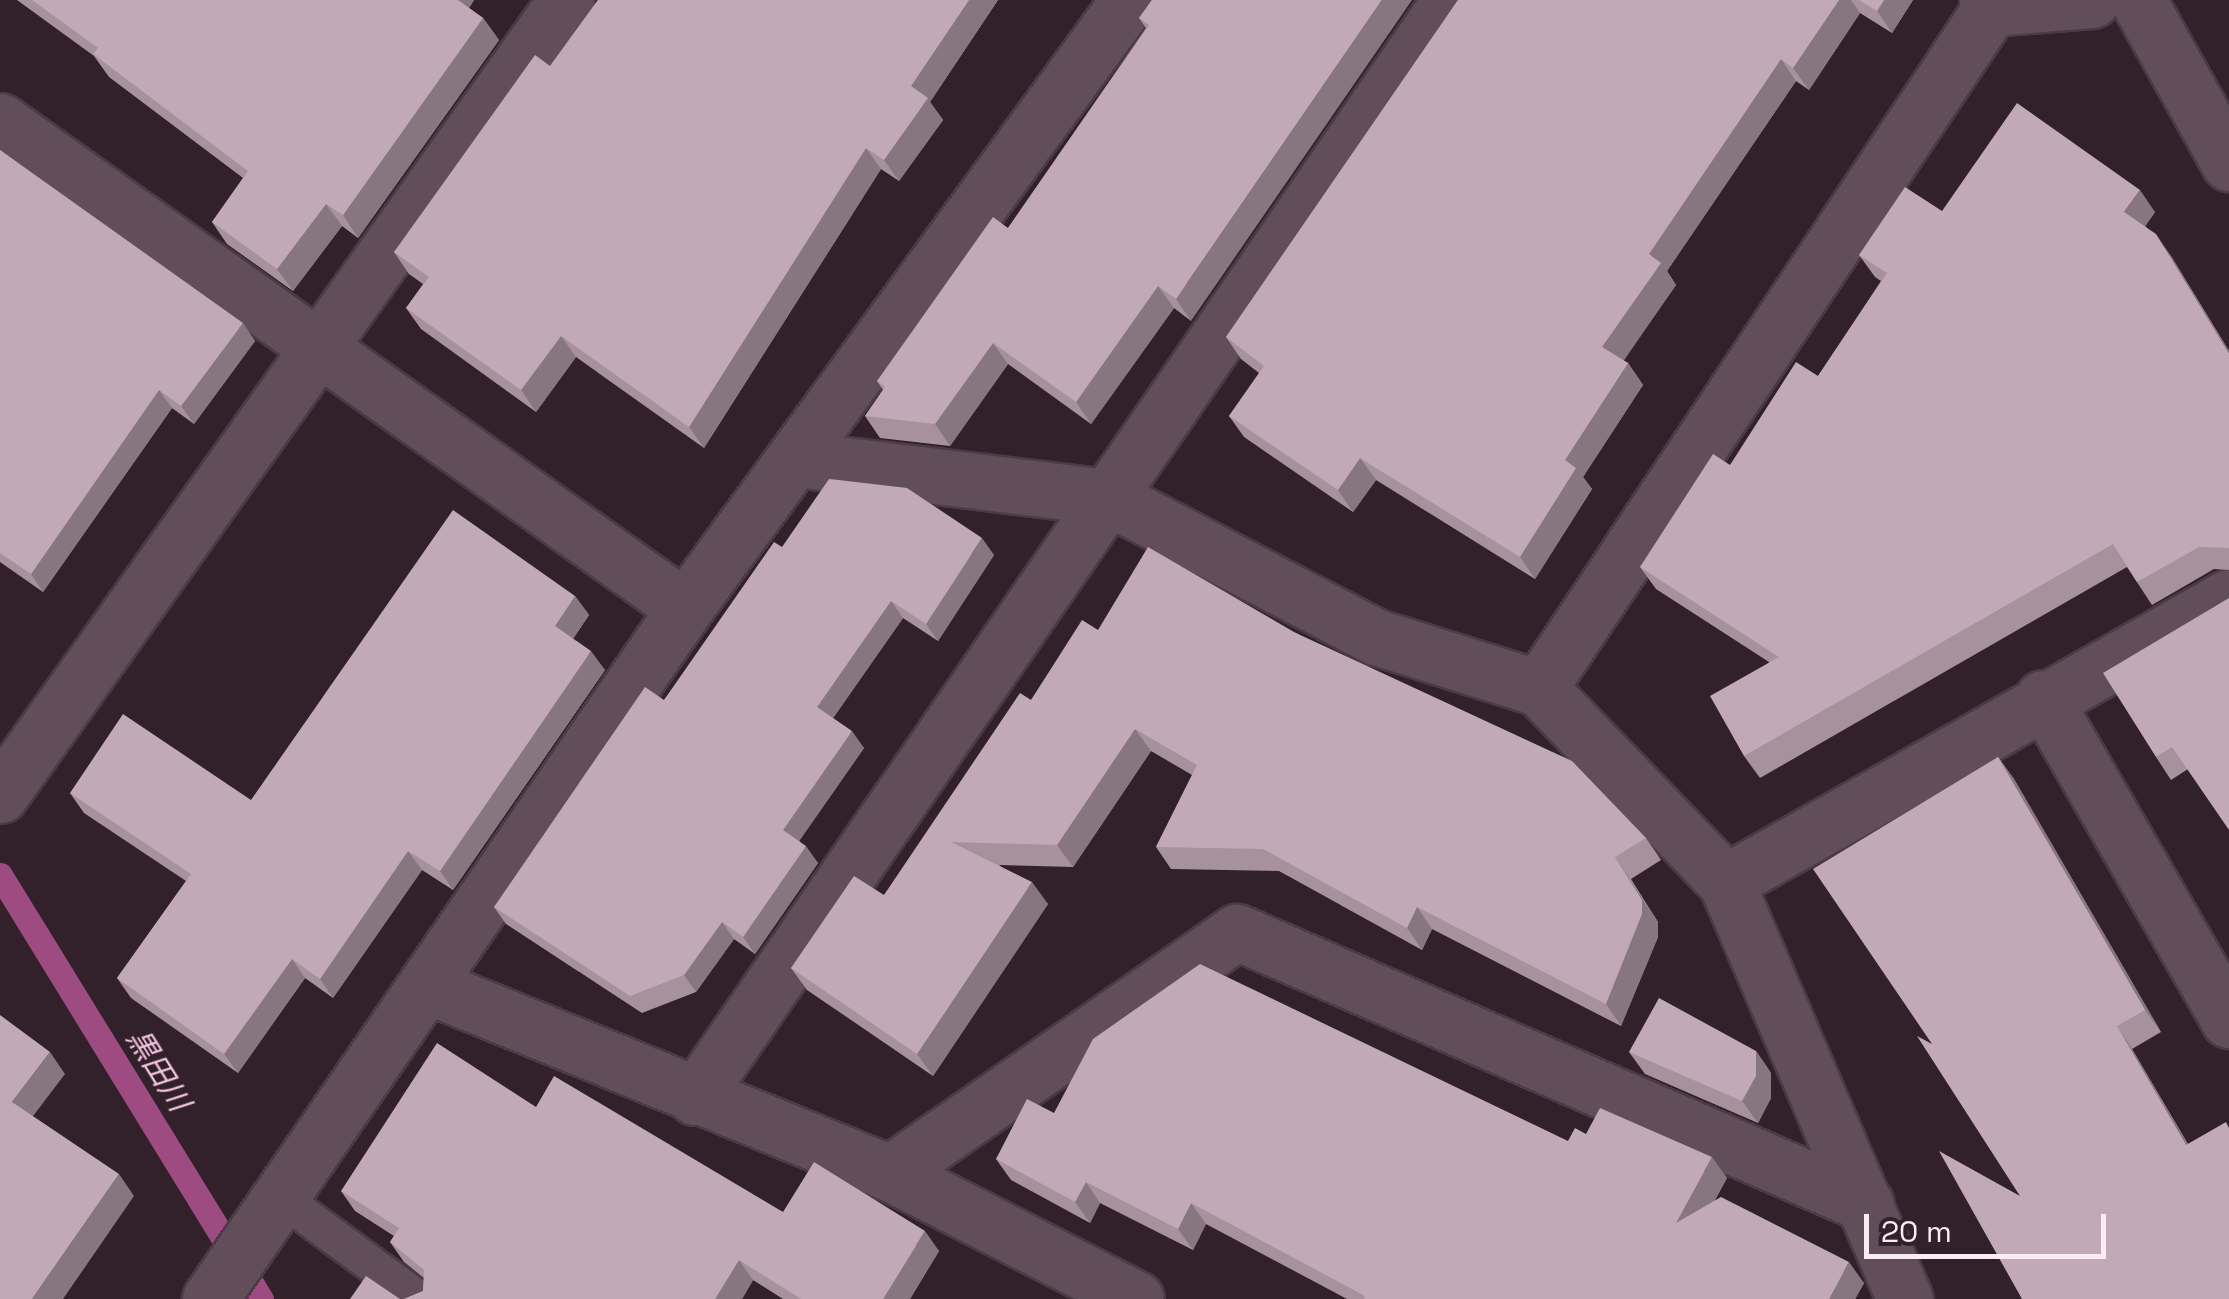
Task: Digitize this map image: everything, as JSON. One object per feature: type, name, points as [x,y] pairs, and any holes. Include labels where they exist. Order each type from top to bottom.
[{"type":"street","points":[[0,795],[321,350],[566,0]]},
{"type":"street","points":[[210,1299],[686,608],[1128,0]]},
{"type":"street","points":[[696,1097],[1450,0]]},
{"type":"street","points":[[1540,688],[1989,4],[2092,0]]},
{"type":"street","points":[[2138,0],[2229,163]]},
{"type":"street","points":[[0,121],[686,608]]},
{"type":"street","points":[[797,459],[1108,496],[1376,638],[1540,688],[1726,882],[1905,1299]]},
{"type":"street","points":[[1726,882],[2043,698],[2229,597]]},
{"type":"street","points":[[2043,698],[2229,1020]]},
{"type":"street","points":[[890,1173],[1237,932],[1866,1204]]},
{"type":"street","points":[[426,986],[890,1173],[1136,1299]]},
{"type":"lane","points":[[274,1205],[419,1299]]},
{"type":"building","points":[[32,0],[458,0],[483,18],[343,215],[326,204],[277,269],[212,222],[248,171],[93,54],[98,48]]},
{"type":"building","points":[[598,0],[969,0],[911,86],[928,98],[884,160],[866,148],[689,427],[561,336],[521,390],[406,308],[429,277],[394,252],[535,55],[550,66]]},
{"type":"building","points":[[1152,0],[1382,0],[1176,299],[1158,286],[1076,402],[993,343],[935,424],[865,416],[885,387],[877,381],[993,217],[1008,228],[1149,25],[1139,18]]},
{"type":"building","points":[[1458,0],[1839,0],[1793,68],[1781,59],[1649,254],[1661,263],[1602,347],[1628,363],[1565,460],[1576,468],[1520,557],[1360,458],[1338,490],[1229,416],[1264,366],[1226,337]]},
{"type":"building","points":[[1859,0],[1884,0],[1877,11]]},
{"type":"building","points":[[2017,103],[2140,190],[2124,212],[2156,234],[2229,354],[2229,548],[2199,547],[2137,582],[2113,544],[1744,756],[1710,696],[1779,657],[1640,567],[1713,454],[1730,465],[1796,362],[1818,376],[1887,273],[1859,255],[1905,187],[1942,211]]},
{"type":"building","points":[[0,150],[243,323],[181,406],[159,390],[31,574],[0,553]]},
{"type":"building","points":[[829,479],[907,488],[982,538],[926,624],[891,601],[817,707],[852,731],[783,830],[806,846],[743,937],[722,922],[684,975],[630,996],[494,907],[645,687],[664,700],[774,542],[782,547]]},
{"type":"building","points":[[453,510],[575,596],[555,626],[591,651],[440,871],[408,851],[320,979],[292,959],[224,1054],[117,978],[191,874],[70,793],[123,714],[251,800]]},
{"type":"building","points":[[1148,547],[1294,632],[1572,761],[1646,838],[1615,857],[1642,900],[1642,914],[1606,1004],[1417,907],[1407,928],[1263,849],[1156,847],[1197,765],[1135,729],[1057,845],[951,842],[1032,882],[917,1054],[791,968],[854,876],[884,895],[1020,693],[1031,700],[1082,620],[1098,630]]},
{"type":"building","points":[[2229,598],[2229,830],[2172,747],[2156,757],[2103,673]]},
{"type":"building","points":[[1998,757],[2145,1010],[2117,1026],[2186,1145],[2226,1122],[2229,1128],[2229,1299],[2022,1299],[1939,1151],[2020,1196],[1917,1036],[1932,1044],[1813,869]]},
{"type":"building","points":[[1200,964],[1568,1141],[1575,1128],[1586,1134],[1600,1108],[1712,1157],[1676,1223],[1721,1197],[1849,1262],[1829,1299],[1364,1299],[1365,1296],[1191,1203],[1178,1229],[1086,1182],[1075,1202],[996,1159],[1027,1099],[1054,1113],[1093,1039]]},
{"type":"building","points":[[1659,998],[1756,1051],[1756,1076],[1742,1101],[1629,1052]]},
{"type":"building","points":[[0,1015],[50,1052],[12,1102],[119,1174],[32,1299],[0,1299]]},
{"type":"building","points":[[437,1043],[536,1107],[554,1076],[783,1212],[814,1162],[925,1231],[883,1299],[801,1299],[739,1260],[715,1299],[404,1299],[423,1291],[424,1270],[390,1242],[399,1228],[341,1191]]},
{"type":"building","points":[[366,1276],[400,1299],[350,1299]]},
{"type":"waterway","name":"黒田川","points":[[0,875],[261,1299]]}]
